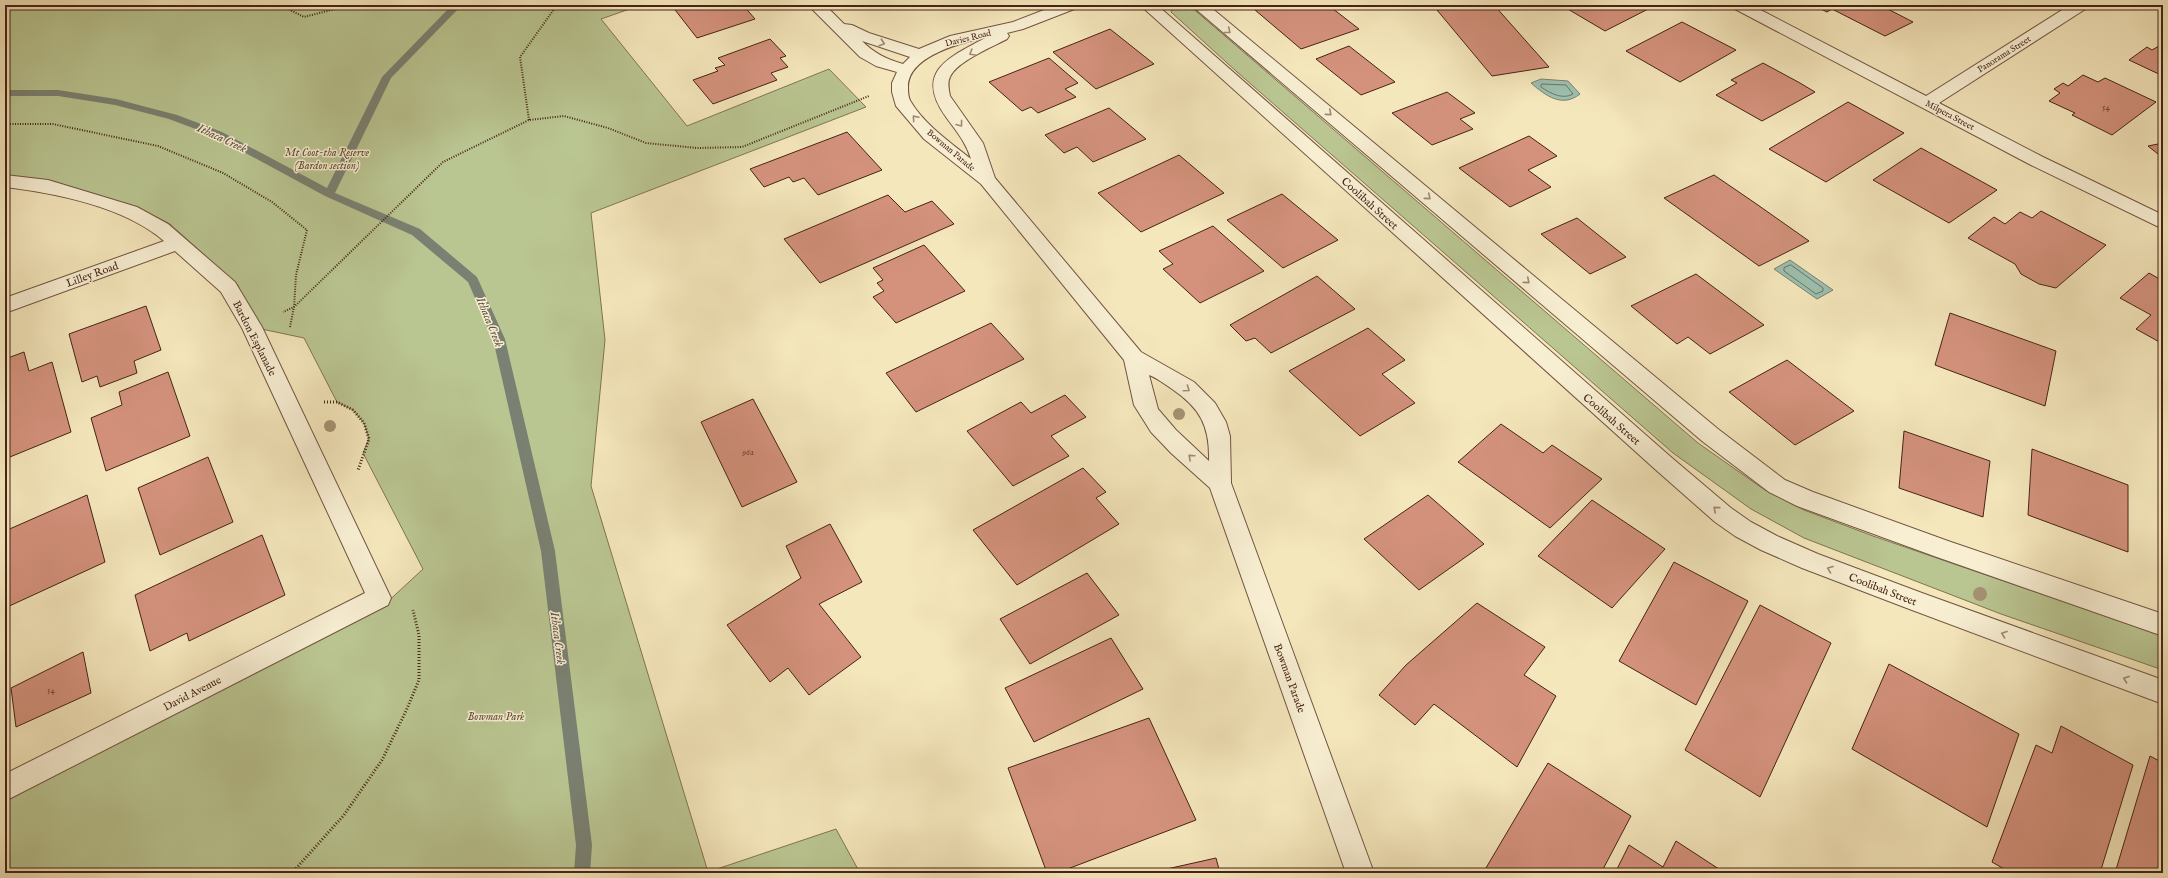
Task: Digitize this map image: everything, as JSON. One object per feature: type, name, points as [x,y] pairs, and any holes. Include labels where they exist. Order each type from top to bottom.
[{"type":"street","points":[[816,5],[874,59],[906,70]]},
{"type":"street","name":"Davies Road","points":[[920,55],[956,39],[1017,26],[1071,5]]},
{"type":"street","name":"Coolibah Street","points":[[1148,5],[1664,464],[1722,514],[1743,529],[1810,561],[2163,692]]},
{"type":"street","points":[[1199,5],[1710,435],[1777,486],[1805,499],[1942,549],[2163,625]]},
{"type":"street","name":"Milpera Street","points":[[1738,5],[2111,198],[2163,223]]},
{"type":"street","name":"Panorama Street","points":[[1927,103],[2081,5]]},
{"type":"street","points":[[834,22],[863,36],[920,55],[906,70],[900,83],[900,92]]},
{"type":"street","name":"Davies Road","points":[[950,66],[1017,26]]},
{"type":"street","name":"Bowman Parade","points":[[950,66],[941,78],[940,90],[943,101],[973,140],[987,180]]},
{"type":"street","name":"Bowman Parade","points":[[900,92],[902,102],[930,135],[987,180],[1134,357],[1191,391],[1214,416],[1220,436],[1220,483],[1360,873]]},
{"type":"street","name":"Bardon Esplanade","points":[[5,181],[48,186],[130,211],[161,228],[179,242],[228,287],[252,327],[379,598]]},
{"type":"street","name":"Lilley Road","points":[[5,306],[179,242]]},
{"type":"street","name":"Bowman Parade","points":[[1134,357],[1139,373],[1145,404],[1151,417],[1163,431],[1220,483]]},
{"type":"street","name":"David Avenue","points":[[5,788],[379,598]]},
{"type":"path","points":[[280,5],[304,17],[335,9],[342,5]]},
{"type":"path","points":[[529,120],[520,57],[557,5]]},
{"type":"path","points":[[294,307],[443,162],[529,120],[564,116],[608,128],[646,143],[698,148],[742,147],[869,96],[900,92]]},
{"type":"path","points":[[5,124],[53,124],[158,146],[223,173],[272,202],[308,230],[296,275],[294,307],[290,329]]},
{"type":"path","points":[[319,402],[337,402],[353,410],[364,423],[369,439],[357,473]]},
{"type":"path","points":[[292,873],[344,815],[382,760],[406,711],[418,680],[419,635],[413,607]]},
{"type":"green space","points":[[5,5],[641,5],[601,19],[687,126],[829,69],[866,107],[591,213],[605,340],[591,486],[708,872],[836,829],[860,873],[5,873],[5,801],[383,606],[423,569],[363,453],[369,439],[364,423],[353,410],[337,402],[304,338],[252,327],[238,285],[170,224],[136,207],[55,182],[5,175]]},
{"type":"green space","points":[[1175,5],[1190,6],[1698,443],[1765,490],[1804,510],[1873,536],[2163,636],[2163,670],[2001,614],[1804,538],[1751,509],[1673,453],[1237,72],[1171,12],[1172,7]]},
{"type":"water","points":[[1541,79],[1568,81],[1580,94],[1567,100],[1554,99],[1531,83]]},
{"type":"water","points":[[1790,260],[1833,290],[1817,299],[1774,269]]},
{"type":"building","points":[[743,5],[755,19],[697,38],[672,6]]},
{"type":"building","points":[[1272,5],[1328,5],[1359,29],[1301,49],[1255,10]]},
{"type":"building","points":[[1468,5],[1494,5],[1549,67],[1492,76],[1437,10]]},
{"type":"building","points":[[1561,5],[1656,5],[1605,31]]},
{"type":"building","points":[[1813,5],[1884,5],[1882,6],[1913,22],[1885,36],[1832,9],[1827,12]]},
{"type":"building","points":[[1682,22],[1736,50],[1680,82],[1626,51]]},
{"type":"building","points":[[1110,29],[1154,64],[1096,89],[1053,52]]},
{"type":"building","points":[[770,39],[786,56],[780,58],[788,67],[771,73],[777,80],[713,104],[693,80],[718,71],[715,68],[725,65],[718,58]]},
{"type":"building","points":[[2163,45],[2163,76],[2129,60],[2147,47],[2152,50]]},
{"type":"building","points":[[1349,46],[1395,82],[1361,95],[1316,59]]},
{"type":"building","points":[[1049,58],[1078,83],[1065,89],[1076,97],[1038,113],[1031,107],[1022,111],[989,82]]},
{"type":"building","points":[[1763,63],[1815,92],[1762,121],[1716,95],[1737,83],[1731,80]]},
{"type":"building","points":[[2083,75],[2098,82],[2105,78],[2156,102],[2112,135],[2072,115],[2075,113],[2049,101],[2060,93],[2054,89],[2063,83],[2068,86]]},
{"type":"building","points":[[1447,92],[1475,113],[1460,119],[1473,129],[1432,145],[1392,113]]},
{"type":"building","points":[[1848,102],[1904,133],[1826,182],[1769,149]]},
{"type":"building","points":[[1109,108],[1146,139],[1093,162],[1077,147],[1064,153],[1045,135]]},
{"type":"building","points":[[847,132],[882,170],[818,195],[804,178],[793,182],[789,177],[764,187],[750,169]]},
{"type":"building","points":[[1529,136],[1557,156],[1528,170],[1551,187],[1510,207],[1459,168]]},
{"type":"building","points":[[2163,143],[2163,158],[2148,146]]},
{"type":"building","points":[[1921,148],[1997,190],[1949,223],[1873,180]]},
{"type":"building","points":[[1179,155],[1224,193],[1141,232],[1098,193]]},
{"type":"building","points":[[1714,175],[1809,241],[1759,266],[1664,198]]},
{"type":"building","points":[[1282,194],[1338,240],[1283,268],[1227,220]]},
{"type":"building","points":[[888,195],[905,212],[932,201],[954,224],[820,283],[784,239]]},
{"type":"building","points":[[2041,211],[2106,245],[2056,288],[2039,284],[2021,274],[2015,264],[1968,238],[1994,217],[2005,224],[2020,212],[2032,218]]},
{"type":"building","points":[[1577,218],[1626,257],[1590,274],[1541,234]]},
{"type":"building","points":[[1213,226],[1264,271],[1200,303],[1163,269],[1173,264],[1159,251]]},
{"type":"building","points":[[924,245],[965,291],[896,323],[873,297],[884,291],[877,283],[883,280],[873,268]]},
{"type":"building","points":[[2149,273],[2163,281],[2163,344],[2136,329],[2151,315],[2120,298]]},
{"type":"building","points":[[1696,274],[1764,325],[1710,354],[1688,337],[1677,344],[1631,306]]},
{"type":"building","points":[[1317,276],[1355,309],[1271,353],[1255,338],[1246,341],[1230,325]]},
{"type":"building","points":[[146,306],[161,350],[134,361],[137,373],[100,387],[97,376],[82,382],[69,334]]},
{"type":"building","points":[[1950,313],[2056,351],[2045,406],[1935,365]]},
{"type":"building","points":[[991,323],[1024,359],[916,412],[886,373]]},
{"type":"building","points":[[1368,328],[1405,360],[1382,374],[1415,403],[1360,436],[1289,371]]},
{"type":"building","points":[[24,352],[29,371],[52,362],[71,432],[5,459],[5,359]]},
{"type":"building","points":[[1787,360],[1854,411],[1795,445],[1729,392]]},
{"type":"building","points":[[168,372],[190,436],[106,471],[91,418],[122,405],[119,392]]},
{"type":"building","points":[[1065,395],[1086,417],[1051,436],[1069,456],[1013,486],[967,431],[1021,402],[1031,413]]},
{"type":"building","points":[[753,399],[797,482],[742,507],[701,422]]},
{"type":"building","points":[[1501,424],[1543,453],[1552,445],[1602,479],[1550,528],[1458,462]]},
{"type":"building","points":[[1904,431],[1990,461],[1983,517],[1899,488]]},
{"type":"building","points":[[2032,449],[2128,485],[2128,552],[2028,515]]},
{"type":"building","points":[[208,457],[233,522],[160,555],[138,488]]},
{"type":"building","points":[[1083,468],[1106,492],[1096,498],[1119,524],[1017,585],[973,530]]},
{"type":"building","points":[[87,495],[105,562],[5,608],[5,531]]},
{"type":"building","points":[[1428,495],[1484,544],[1419,590],[1364,539]]},
{"type":"building","points":[[1592,500],[1665,549],[1612,608],[1538,556]]},
{"type":"building","points":[[830,524],[862,582],[819,604],[861,657],[809,695],[788,668],[770,682],[727,625],[801,578],[786,546]]},
{"type":"building","points":[[262,535],[285,595],[189,641],[187,633],[150,651],[135,595]]},
{"type":"building","points":[[1674,562],[1748,601],[1696,705],[1619,661]]},
{"type":"building","points":[[1087,573],[1119,615],[1030,664],[1000,619]]},
{"type":"building","points":[[1477,603],[1545,647],[1524,675],[1556,696],[1517,767],[1434,704],[1415,725],[1379,695],[1406,665]]},
{"type":"building","points":[[1760,605],[1831,643],[1760,797],[1685,750]]},
{"type":"building","points":[[1111,638],[1143,689],[1034,742],[1005,688]]},
{"type":"building","points":[[83,652],[91,693],[16,727],[11,688]]},
{"type":"building","points":[[1889,664],[2019,734],[1987,827],[1852,749]]},
{"type":"building","points":[[1149,718],[1196,820],[1057,873],[1047,873],[1008,768]]},
{"type":"building","points":[[2061,726],[2133,765],[2100,873],[2011,873],[1992,862],[2036,745],[2052,753]]},
{"type":"building","points":[[2150,756],[2163,763],[2163,873],[2115,873]]},
{"type":"building","points":[[1548,763],[1631,816],[1601,873],[1483,873]]},
{"type":"building","points":[[1676,841],[1725,873],[1615,873],[1629,845],[1663,867]]},
{"type":"building","points":[[1216,858],[1220,873],[1149,873]]},
{"type":"waterway","points":[[329,194],[387,77],[457,5]]},
{"type":"waterway","name":"Ithaca Creek","points":[[5,93],[58,93],[116,102],[173,117],[218,134],[329,194]]},
{"type":"waterway","name":"Ithaca Creek","points":[[329,194],[416,232],[473,280],[499,339],[548,551],[584,845],[582,873]]},
{"type":"park label","name":"Mt Coot-tha Reserve (Bardon section)","points":[[327,158]]},
{"type":"park label","name":"Bowman Park","points":[[496,716]]}]
